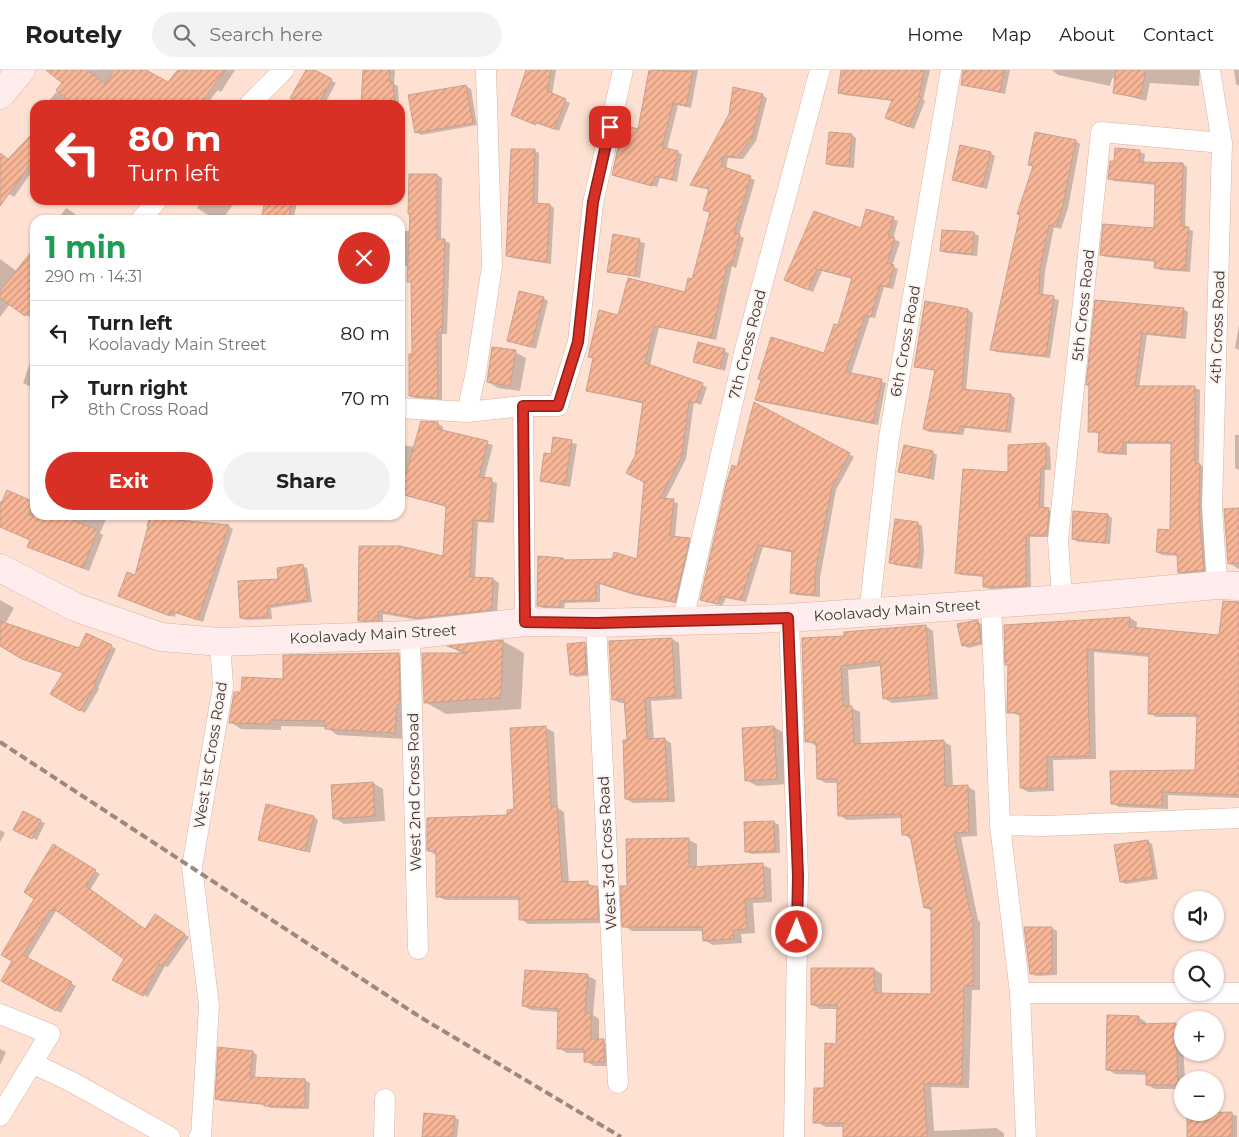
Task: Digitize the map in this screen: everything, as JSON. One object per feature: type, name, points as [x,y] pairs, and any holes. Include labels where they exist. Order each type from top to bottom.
[{"type":"main road","points":[[0,95],[21,70]]},
{"type":"main road","name":"Koolavady Main Street","points":[[0,568],[75,608],[161,637],[220,642],[410,635],[525,622],[596,623],[788,618],[1228,586]]},
{"type":"street","points":[[254,100],[284,70]]},
{"type":"street","points":[[467,412],[476,372],[492,266],[486,70]]},
{"type":"street","points":[[405,408],[467,412],[523,406],[558,406],[578,342],[593,202],[623,70]]},
{"type":"street","name":"7th Cross Road","points":[[683,620],[745,348],[820,70]]},
{"type":"street","name":"6th Cross Road","points":[[868,612],[889,438],[951,70]]},
{"type":"street","name":"4th Cross Road","points":[[1210,70],[1222,143],[1212,506],[1228,586]]},
{"type":"street","name":"5th Cross Road","points":[[1062,599],[1058,540],[1100,132],[1222,143]]},
{"type":"street","points":[[145,215],[153,205]]},
{"type":"street","points":[[523,406],[525,622]]},
{"type":"street","points":[[991,604],[1000,825],[1020,993],[1026,1137]]},
{"type":"street","points":[[788,618],[798,876],[794,1137]]},
{"type":"street","name":"West 3rd Cross Road","points":[[596,623],[618,1083]]},
{"type":"street","name":"West 2nd Cross Road","points":[[410,635],[418,949]]},
{"type":"street","name":"West 1st Cross Road","points":[[199,1137],[201,1136],[209,1006],[192,867],[223,686],[220,642]]},
{"type":"street","points":[[1000,825],[1044,826],[1239,818]]},
{"type":"street","points":[[1020,993],[1239,993]]},
{"type":"street","points":[[0,1014],[50,1034],[0,1116]]},
{"type":"street","points":[[32,1063],[72,1082],[170,1137]]},
{"type":"street","points":[[384,1099],[384,1137]]},
{"type":"building","points":[[46,70],[87,70],[105,84],[114,70],[146,70],[168,82],[178,70],[226,70],[203,100],[69,100],[56,90],[62,83]]},
{"type":"building","points":[[306,70],[315,70],[332,79],[321,100],[293,100],[290,98]]},
{"type":"building","points":[[363,70],[390,70],[389,82],[393,82],[395,100],[361,100]]},
{"type":"building","points":[[526,70],[551,70],[547,91],[566,99],[554,129],[536,122],[536,125],[511,115]]},
{"type":"building","points":[[649,70],[693,72],[686,106],[673,103],[662,147],[678,151],[672,180],[655,176],[652,186],[612,175],[623,125],[638,129]]},
{"type":"building","points":[[841,70],[924,70],[919,97],[921,97],[909,127],[885,118],[892,100],[838,93]]},
{"type":"building","points":[[963,70],[1004,70],[1000,92],[961,85]]},
{"type":"building","points":[[1116,70],[1146,70],[1140,98],[1113,93]]},
{"type":"building","points":[[466,85],[473,123],[415,133],[408,95]]},
{"type":"building","points":[[733,87],[763,94],[752,138],[737,157],[723,156],[721,166],[751,176],[734,233],[740,234],[731,266],[727,265],[711,338],[654,326],[645,363],[703,383],[696,403],[689,401],[682,456],[660,498],[674,499],[670,536],[690,538],[675,602],[628,592],[595,582],[596,600],[560,601],[560,607],[537,606],[538,556],[563,558],[563,560],[612,559],[614,552],[637,559],[644,482],[626,473],[635,456],[643,402],[586,391],[593,358],[588,357],[599,310],[618,315],[628,278],[685,292],[688,278],[692,279],[710,212],[703,210],[709,189],[690,185],[729,114]]},
{"type":"building","points":[[829,132],[852,134],[849,166],[826,164]]},
{"type":"building","points":[[1035,132],[1076,140],[1063,205],[1056,227],[1049,225],[1040,269],[1039,294],[1054,296],[1046,356],[990,350],[1020,215],[1017,214],[1033,166],[1028,165]]},
{"type":"building","points":[[30,136],[30,165],[0,206],[0,153],[8,159]]},
{"type":"building","points":[[960,145],[991,152],[982,187],[952,180]]},
{"type":"building","points":[[1115,148],[1140,150],[1139,162],[1183,163],[1181,226],[1189,227],[1185,270],[1154,268],[1155,260],[1100,255],[1103,224],[1154,228],[1155,183],[1108,179],[1110,161],[1114,161]]},
{"type":"building","points":[[511,149],[535,149],[533,203],[550,204],[547,262],[506,256]]},
{"type":"building","points":[[409,174],[437,174],[437,239],[445,239],[442,332],[437,332],[438,398],[409,396],[409,354],[412,354],[411,282],[407,282],[410,214],[408,214]]},
{"type":"building","points":[[264,205],[292,205],[289,215],[262,215]]},
{"type":"building","points":[[866,209],[894,217],[888,236],[895,238],[887,263],[894,265],[888,287],[880,285],[871,317],[865,315],[846,372],[882,379],[873,423],[755,400],[761,380],[758,379],[771,337],[824,353],[834,324],[838,325],[852,278],[817,269],[808,290],[784,280],[814,211],[861,228]]},
{"type":"building","points":[[942,230],[974,232],[972,254],[940,251]]},
{"type":"building","points":[[613,234],[640,239],[635,276],[607,272]]},
{"type":"building","points":[[30,253],[30,310],[25,316],[0,298],[0,291]]},
{"type":"building","points":[[519,291],[544,297],[531,347],[507,341]]},
{"type":"building","points":[[1095,300],[1184,308],[1181,337],[1142,333],[1135,386],[1195,386],[1195,463],[1200,464],[1199,512],[1204,570],[1178,573],[1177,554],[1156,552],[1158,529],[1170,530],[1171,442],[1123,442],[1123,453],[1098,452],[1099,432],[1088,432],[1089,385],[1086,385]]},
{"type":"building","points":[[925,301],[968,309],[962,389],[1011,394],[1006,431],[960,426],[958,433],[923,429],[935,370],[914,367]]},
{"type":"building","points":[[698,342],[725,349],[720,369],[693,362]]},
{"type":"building","points":[[492,347],[516,350],[510,386],[487,382]]},
{"type":"building","points":[[754,402],[850,453],[832,487],[815,574],[815,595],[790,593],[792,551],[758,545],[741,600],[721,596],[717,604],[700,600],[726,485],[732,465],[737,467]]},
{"type":"building","points":[[421,421],[438,422],[438,429],[488,441],[479,477],[492,478],[489,521],[473,520],[470,577],[493,578],[492,610],[417,618],[378,611],[378,621],[358,621],[359,546],[400,546],[443,556],[446,506],[405,495],[405,477]]},
{"type":"building","points":[[553,437],[572,440],[565,485],[540,481],[544,453],[551,454]]},
{"type":"building","points":[[1046,443],[1046,468],[1041,468],[1039,507],[1049,508],[1047,535],[1026,535],[1026,586],[983,587],[983,575],[955,573],[963,469],[1008,472],[1008,445]]},
{"type":"building","points":[[904,445],[933,451],[929,478],[898,472]]},
{"type":"building","points":[[7,490],[30,500],[28,515],[30,515],[30,520],[72,520],[98,530],[83,568],[27,547],[30,540],[0,527],[0,506]]},
{"type":"building","points":[[1239,508],[1239,563],[1228,564],[1224,509]]},
{"type":"building","points":[[1073,511],[1108,514],[1105,543],[1072,539]]},
{"type":"building","points":[[895,519],[918,522],[920,548],[917,567],[889,563]]},
{"type":"building","points":[[150,520],[178,520],[229,525],[198,620],[171,611],[170,616],[118,596],[127,572],[135,575]]},
{"type":"building","points":[[303,564],[308,600],[267,606],[268,617],[240,618],[238,581],[278,579],[277,568]]},
{"type":"building","points":[[1223,601],[1239,602],[1239,795],[1162,792],[1162,806],[1111,804],[1110,771],[1195,770],[1197,714],[1148,714],[1149,654],[1087,649],[1090,756],[1047,757],[1047,788],[1020,788],[1020,713],[1007,713],[1008,665],[1005,665],[1004,625],[1130,617],[1129,627],[1219,635]]},
{"type":"building","points":[[978,620],[981,642],[962,646],[957,624]]},
{"type":"building","points":[[0,621],[79,648],[86,633],[112,645],[94,684],[95,686],[80,711],[50,694],[63,673],[22,659],[0,646]]},
{"type":"building","points":[[926,625],[931,695],[883,699],[880,661],[841,666],[843,706],[852,706],[854,744],[944,740],[945,786],[968,785],[969,832],[954,833],[971,916],[973,916],[973,986],[964,986],[962,1084],[924,1084],[927,1137],[843,1137],[843,1123],[813,1123],[814,1088],[824,1088],[825,1043],[836,1044],[837,1005],[811,1005],[811,968],[874,968],[875,993],[931,994],[931,907],[924,908],[910,835],[902,835],[901,814],[838,816],[837,779],[817,779],[816,742],[805,742],[802,638],[844,636],[844,632]]},
{"type":"building","points":[[672,638],[675,696],[645,698],[647,739],[665,738],[668,799],[625,799],[623,740],[627,740],[624,699],[612,700],[609,641]]},
{"type":"building","points":[[503,640],[501,698],[424,703],[422,653],[468,653],[447,646]]},
{"type":"building","points":[[585,642],[586,673],[570,675],[567,644]]},
{"type":"building","points":[[399,653],[400,704],[397,704],[395,733],[325,729],[325,721],[270,720],[270,724],[229,723],[234,692],[241,692],[242,677],[283,679],[283,655]]},
{"type":"building","points":[[546,726],[551,807],[557,806],[562,882],[588,881],[588,886],[597,886],[598,919],[519,920],[519,897],[436,897],[436,851],[427,851],[427,818],[507,815],[507,810],[514,809],[510,728]]},
{"type":"building","points":[[774,726],[777,779],[745,781],[742,728]]},
{"type":"building","points":[[373,782],[375,816],[333,819],[331,785]]},
{"type":"building","points":[[266,804],[314,816],[305,851],[258,840]]},
{"type":"building","points":[[23,811],[41,820],[32,839],[13,830]]},
{"type":"building","points":[[774,821],[775,851],[745,852],[744,822]]},
{"type":"building","points":[[689,838],[689,867],[763,863],[765,898],[745,899],[747,929],[733,930],[734,939],[703,941],[702,927],[622,927],[620,886],[627,886],[626,839]]},
{"type":"building","points":[[1148,840],[1154,877],[1120,882],[1114,845]]},
{"type":"building","points":[[53,844],[96,870],[86,886],[145,929],[155,914],[185,934],[162,966],[159,964],[143,996],[112,980],[124,959],[54,909],[53,911],[50,910],[23,955],[72,982],[56,1011],[1,981],[12,961],[1,955],[34,899],[24,892]]},
{"type":"building","points":[[1024,927],[1052,927],[1052,973],[1030,974]]},
{"type":"building","points":[[525,970],[588,974],[585,1013],[591,1013],[591,1039],[604,1039],[604,1062],[584,1062],[584,1049],[557,1049],[558,1009],[522,1006]]},
{"type":"building","points":[[1107,1015],[1139,1016],[1138,1024],[1174,1023],[1174,1061],[1177,1061],[1178,1071],[1174,1071],[1174,1085],[1146,1085],[1146,1071],[1106,1070]]},
{"type":"building","points":[[218,1047],[253,1051],[250,1077],[305,1079],[305,1107],[264,1106],[264,1104],[215,1099]]},
{"type":"building","points":[[1224,1112],[1232,1112],[1232,1137],[1187,1137],[1187,1121],[1224,1121]]},
{"type":"building","points":[[424,1113],[455,1116],[452,1137],[422,1137]]},
{"type":"railway","points":[[0,742],[420,1017],[621,1137]]},
{"type":"route","points":[[610,127],[593,202],[578,342],[558,406],[523,406],[525,622],[596,623],[788,618],[798,876],[797,932]]}]
